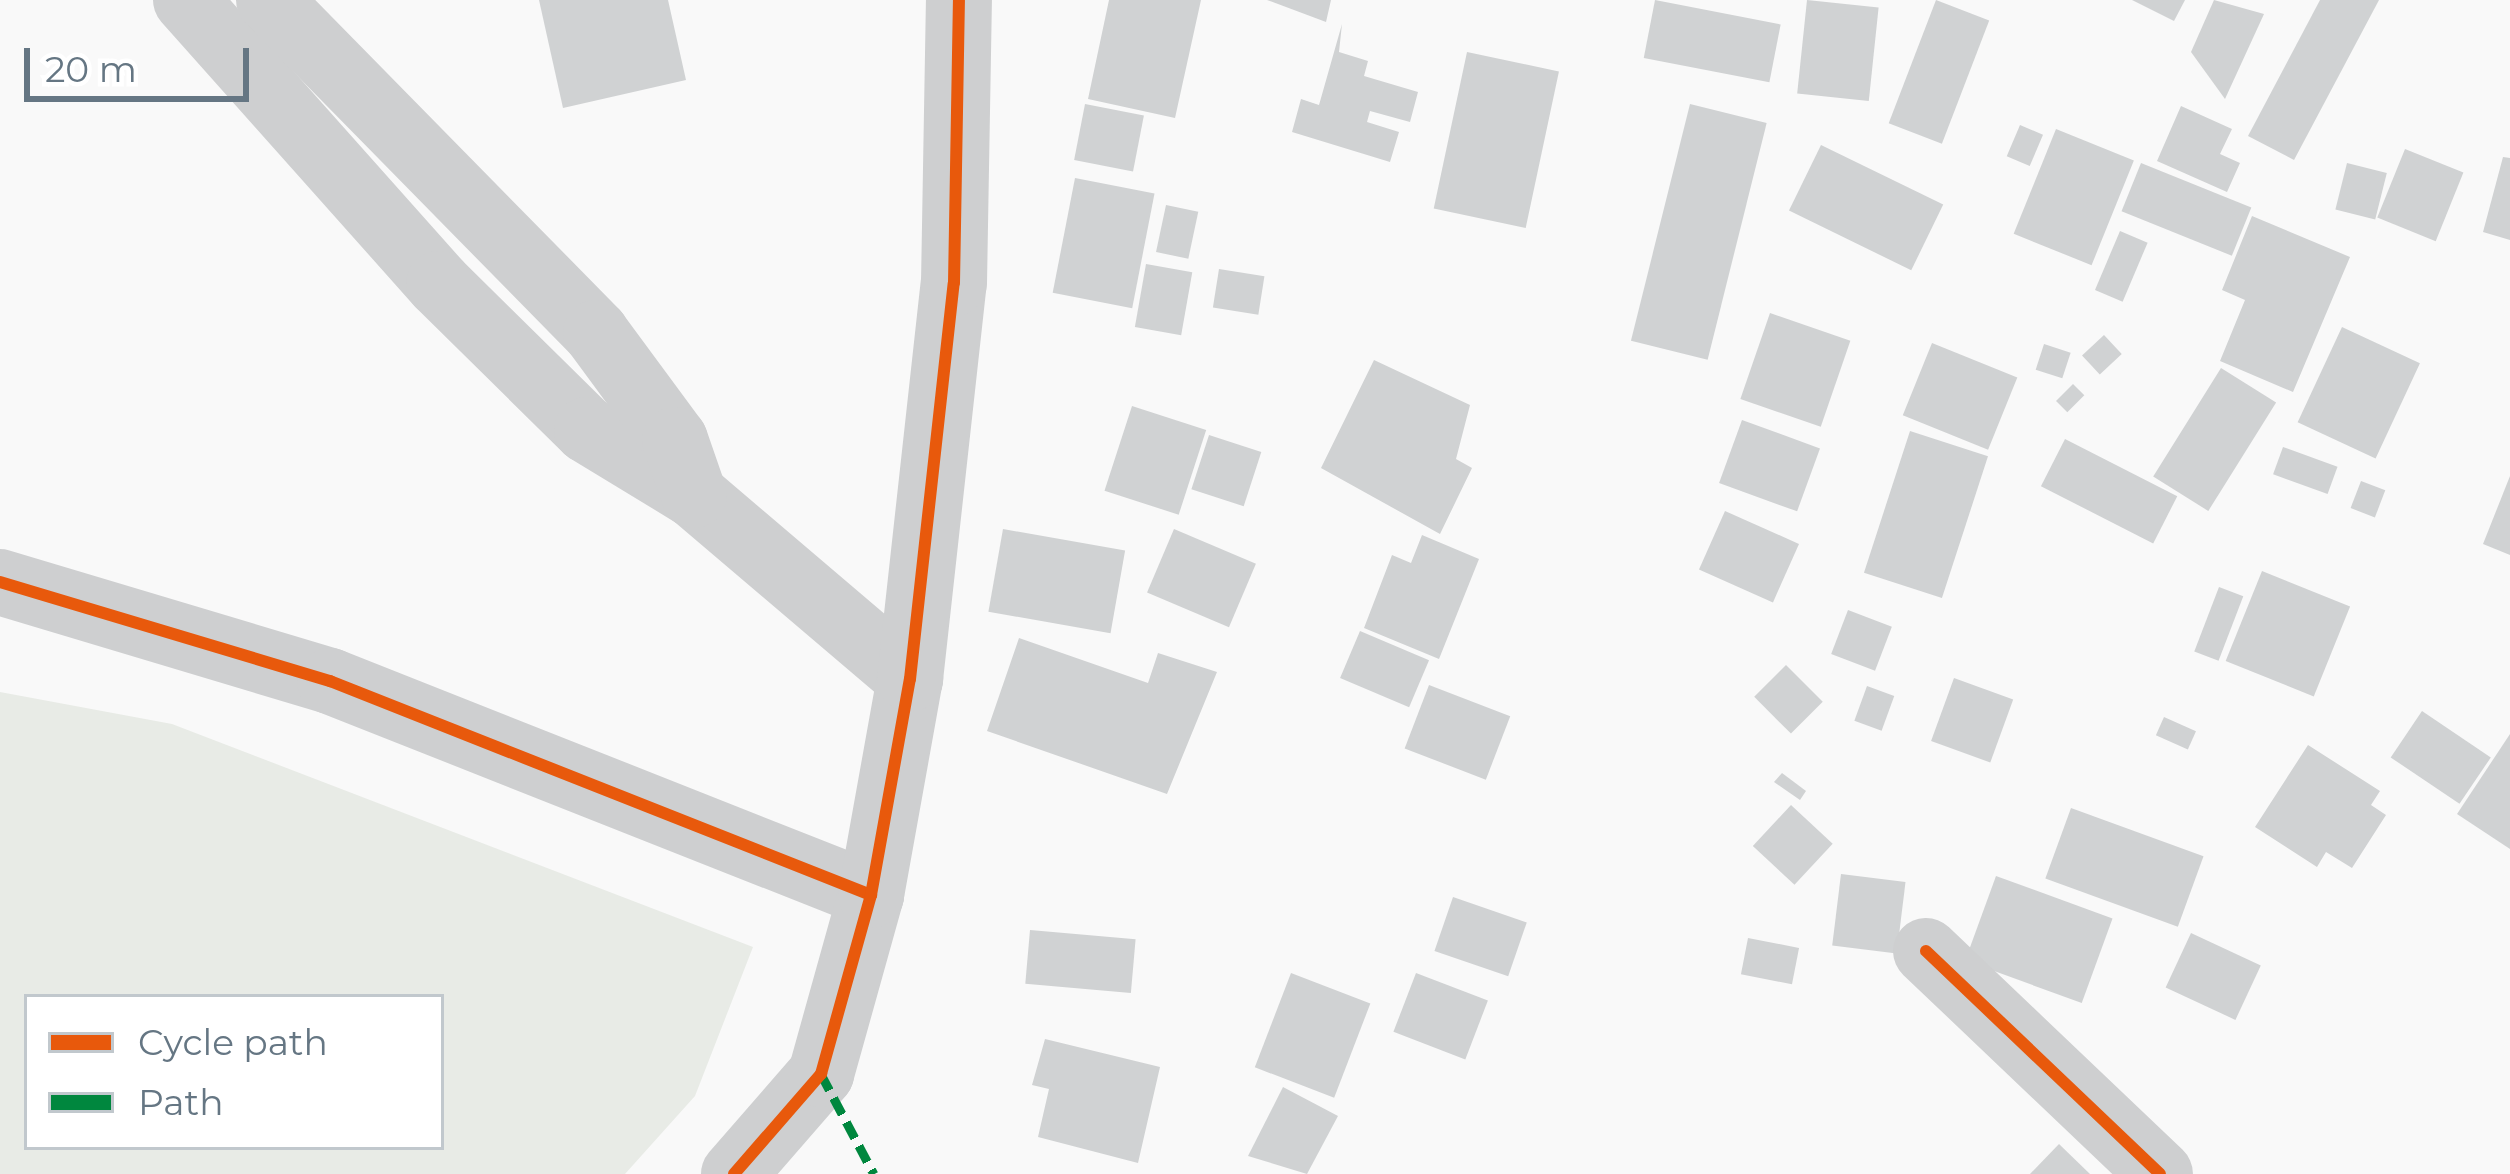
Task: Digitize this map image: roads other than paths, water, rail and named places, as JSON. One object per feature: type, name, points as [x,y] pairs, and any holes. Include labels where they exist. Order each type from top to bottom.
[{"type":"street","points":[[186,0],[423,267],[586,430],[694,495],[910,679]]},
{"type":"street","points":[[269,0],[596,333],[675,440],[694,495]]},
{"type":"street","points":[[734,1174],[820,1074],[871,895],[910,679],[954,283],[959,0]]},
{"type":"street","points":[[0,582],[330,682],[871,895]]},
{"type":"street","points":[[1926,951],[2160,1174]]}]
